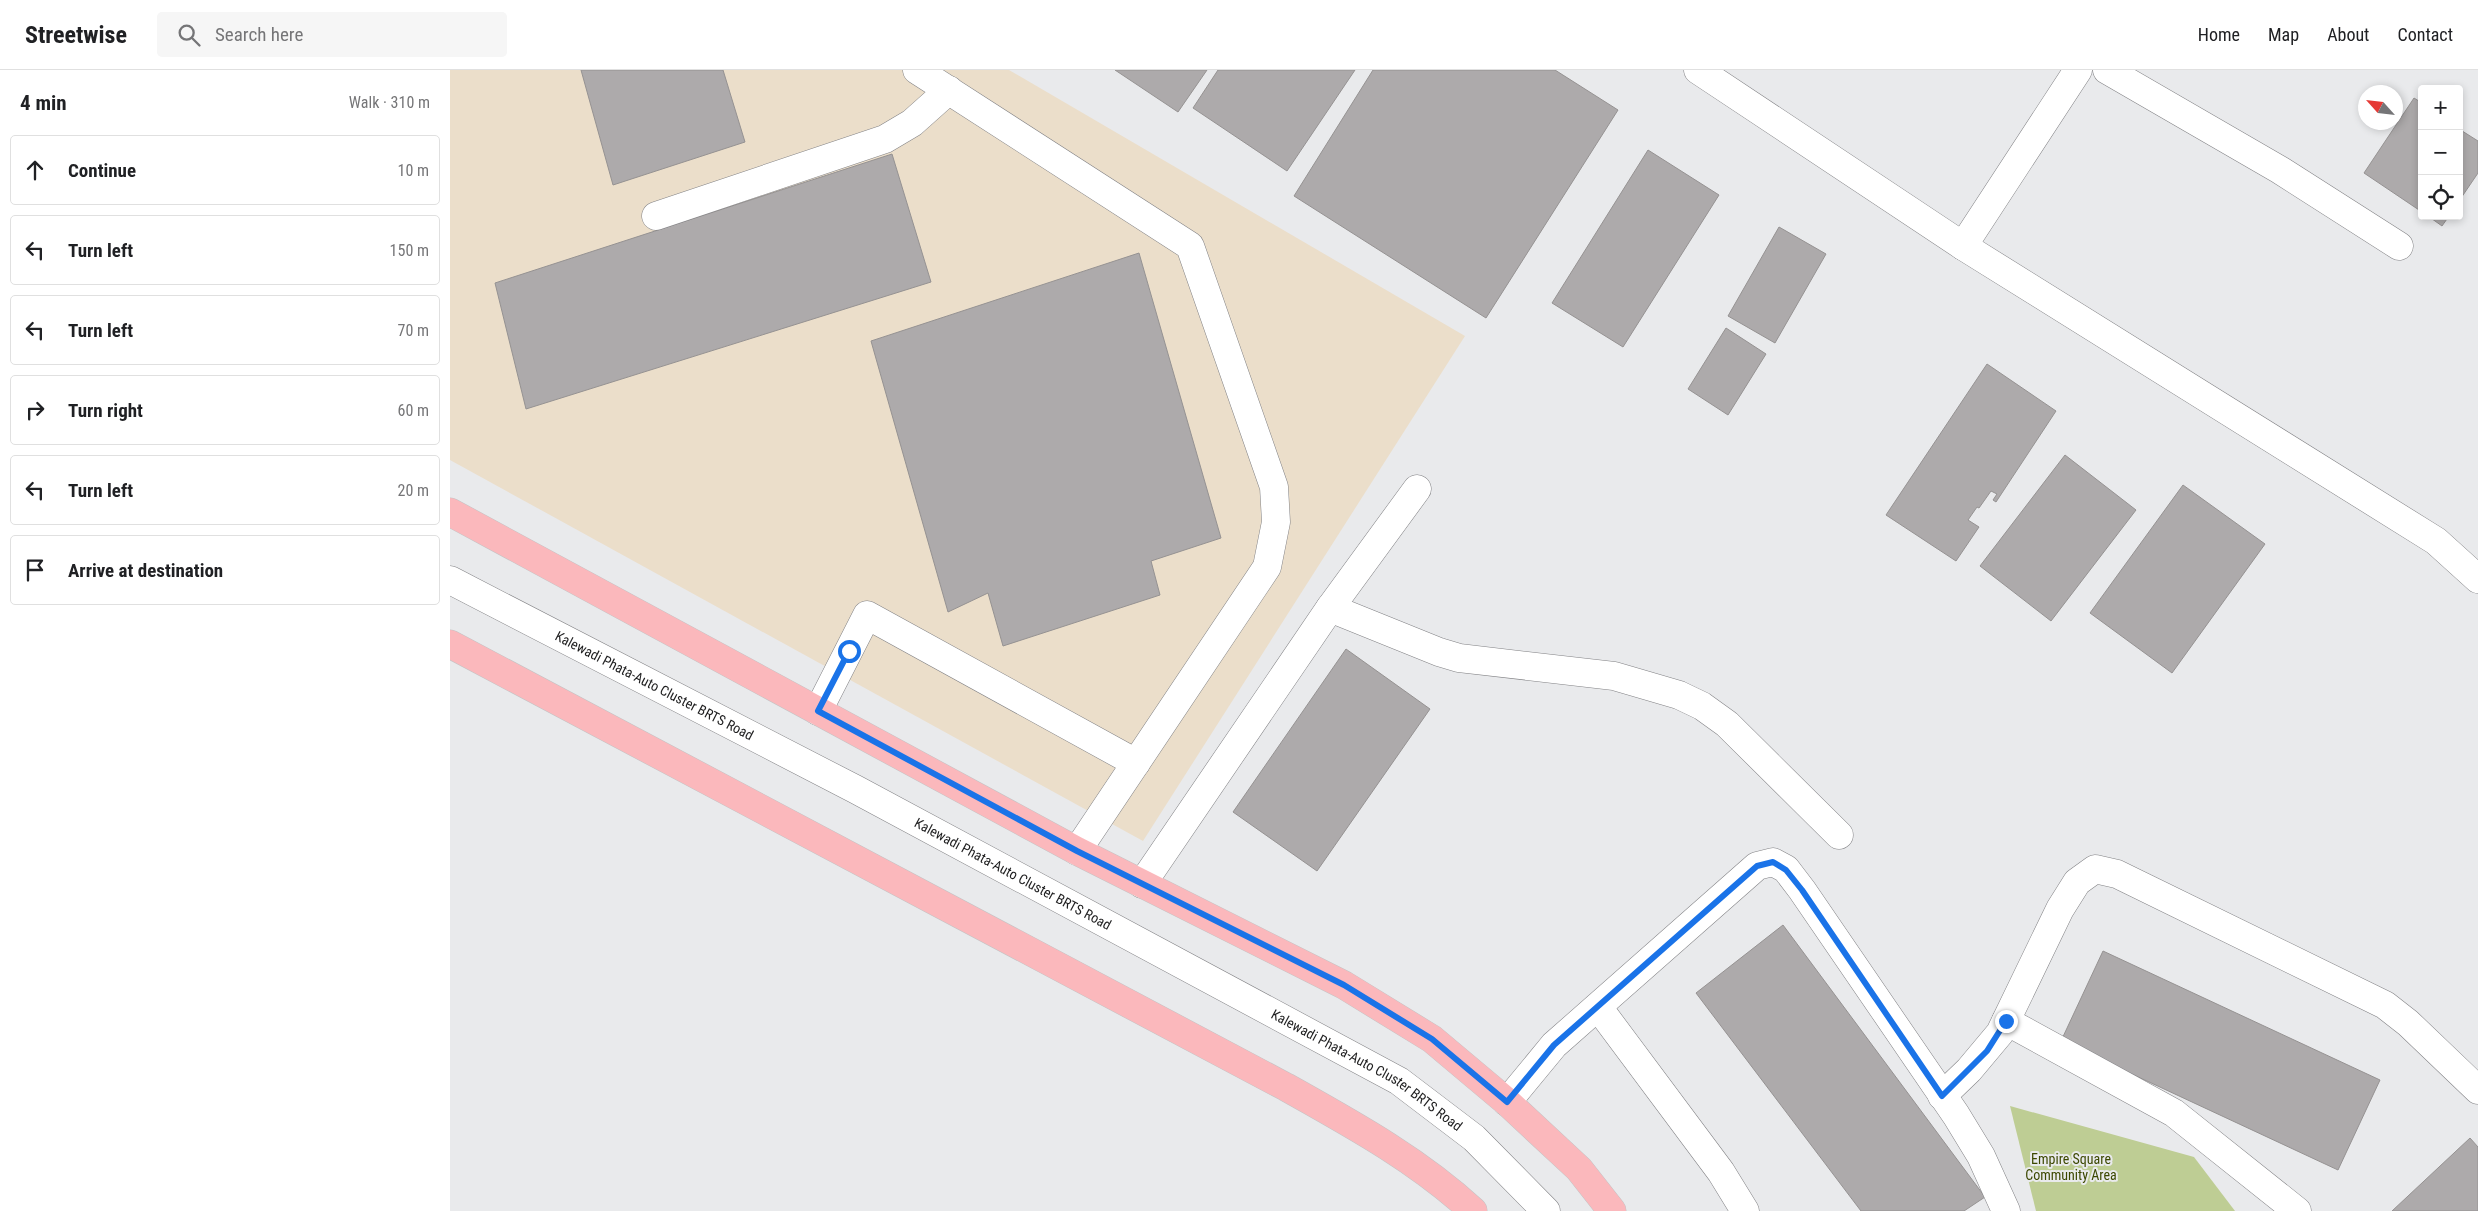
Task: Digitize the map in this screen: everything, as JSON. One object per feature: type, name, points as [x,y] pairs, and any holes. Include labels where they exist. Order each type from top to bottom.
[{"type":"main road","points":[[450,512],[1077,851],[1344,985],[1432,1039],[1507,1102],[1579,1169],[1612,1211]]},
{"type":"main road","points":[[450,644],[1286,1088],[1380,1140],[1443,1183],[1473,1211]]},
{"type":"street","points":[[917,70],[1190,246],[1274,487],[1276,522],[1267,567],[1077,851]]},
{"type":"street","points":[[1698,70],[1963,246],[2436,541],[2478,579]]},
{"type":"street","points":[[1963,246],[2078,70]]},
{"type":"street","points":[[2107,70],[2280,170],[2399,246]]},
{"type":"street","points":[[656,216],[886,139],[912,123],[949,90]]},
{"type":"street","points":[[1142,884],[1330,608],[1418,489]]},
{"type":"street","name":"Kalewadi Phata-Auto Cluster BRTS Road","points":[[450,580],[855,789],[1399,1081],[1474,1138],[1546,1211]]},
{"type":"street","points":[[1330,608],[1459,658],[1614,676],[1679,695],[1702,706],[1727,724],[1839,834]]},
{"type":"street","points":[[818,711],[867,615],[1136,763]]},
{"type":"street","points":[[1507,1102],[1548,1052],[1757,866],[1773,862],[1786,870],[1802,890],[1942,1096],[1981,1156],[2006,1211]]},
{"type":"street","points":[[1942,1096],[1987,1051],[2006,1021],[2060,909],[2077,882],[2095,869],[2116,874],[2385,1006],[2408,1023],[2478,1090]]},
{"type":"street","points":[[1598,1007],[1721,1172],[1745,1211]]},
{"type":"street","points":[[2006,1021],[2174,1113],[2298,1211]]},
{"type":"shaded area","points":[[450,70],[1009,70],[1465,336],[1143,841],[450,460]]},
{"type":"green space","name":"Empire Square Community Area","points":[[2010,1106],[2194,1157],[2235,1211],[2036,1211]]},
{"type":"building","points":[[581,70],[723,70],[745,142],[613,185]]},
{"type":"building","points":[[1115,70],[1207,70],[1178,112]]},
{"type":"building","points":[[1218,70],[1355,70],[1287,171],[1193,108]]},
{"type":"building","points":[[1373,70],[1555,70],[1618,110],[1486,318],[1294,196]]},
{"type":"building","points":[[2414,98],[2418,100],[2418,209],[2364,173],[2393,130],[2403,130],[2403,114]]},
{"type":"building","points":[[2463,132],[2478,141],[2478,173],[2463,195]]},
{"type":"building","points":[[1648,150],[1719,195],[1623,347],[1552,303]]},
{"type":"building","points":[[892,154],[931,282],[526,409],[495,283]]},
{"type":"building","points":[[2434,220],[2446,220],[2442,226]]},
{"type":"building","points":[[1779,227],[1826,254],[1775,343],[1728,316]]},
{"type":"building","points":[[1139,253],[1221,538],[1151,561],[1160,595],[1003,646],[988,593],[948,612],[871,341]]},
{"type":"building","points":[[1726,328],[1766,354],[1728,415],[1688,389]]},
{"type":"building","points":[[1987,364],[2056,411],[1996,502],[1993,500],[1997,494],[1991,491],[1968,520],[1979,527],[1956,561],[1886,515]]},
{"type":"building","points":[[2065,455],[2136,510],[2051,621],[1980,566]]},
{"type":"building","points":[[2183,485],[2265,544],[2172,673],[2090,613]]},
{"type":"building","points":[[1346,649],[1430,709],[1317,871],[1233,812]]},
{"type":"building","points":[[1783,925],[1985,1197],[1964,1211],[1861,1211],[1696,993]]},
{"type":"building","points":[[2103,951],[2380,1080],[2338,1170],[2061,1041]]},
{"type":"building","points":[[2470,1138],[2478,1147],[2478,1211],[2392,1211]]},
{"type":"route","points":[[849,651],[818,711],[1077,851],[1344,985],[1432,1039],[1507,1102],[1554,1045],[1757,866],[1773,862],[1786,870],[1802,890],[1942,1096],[1987,1051],[2006,1021]]}]
